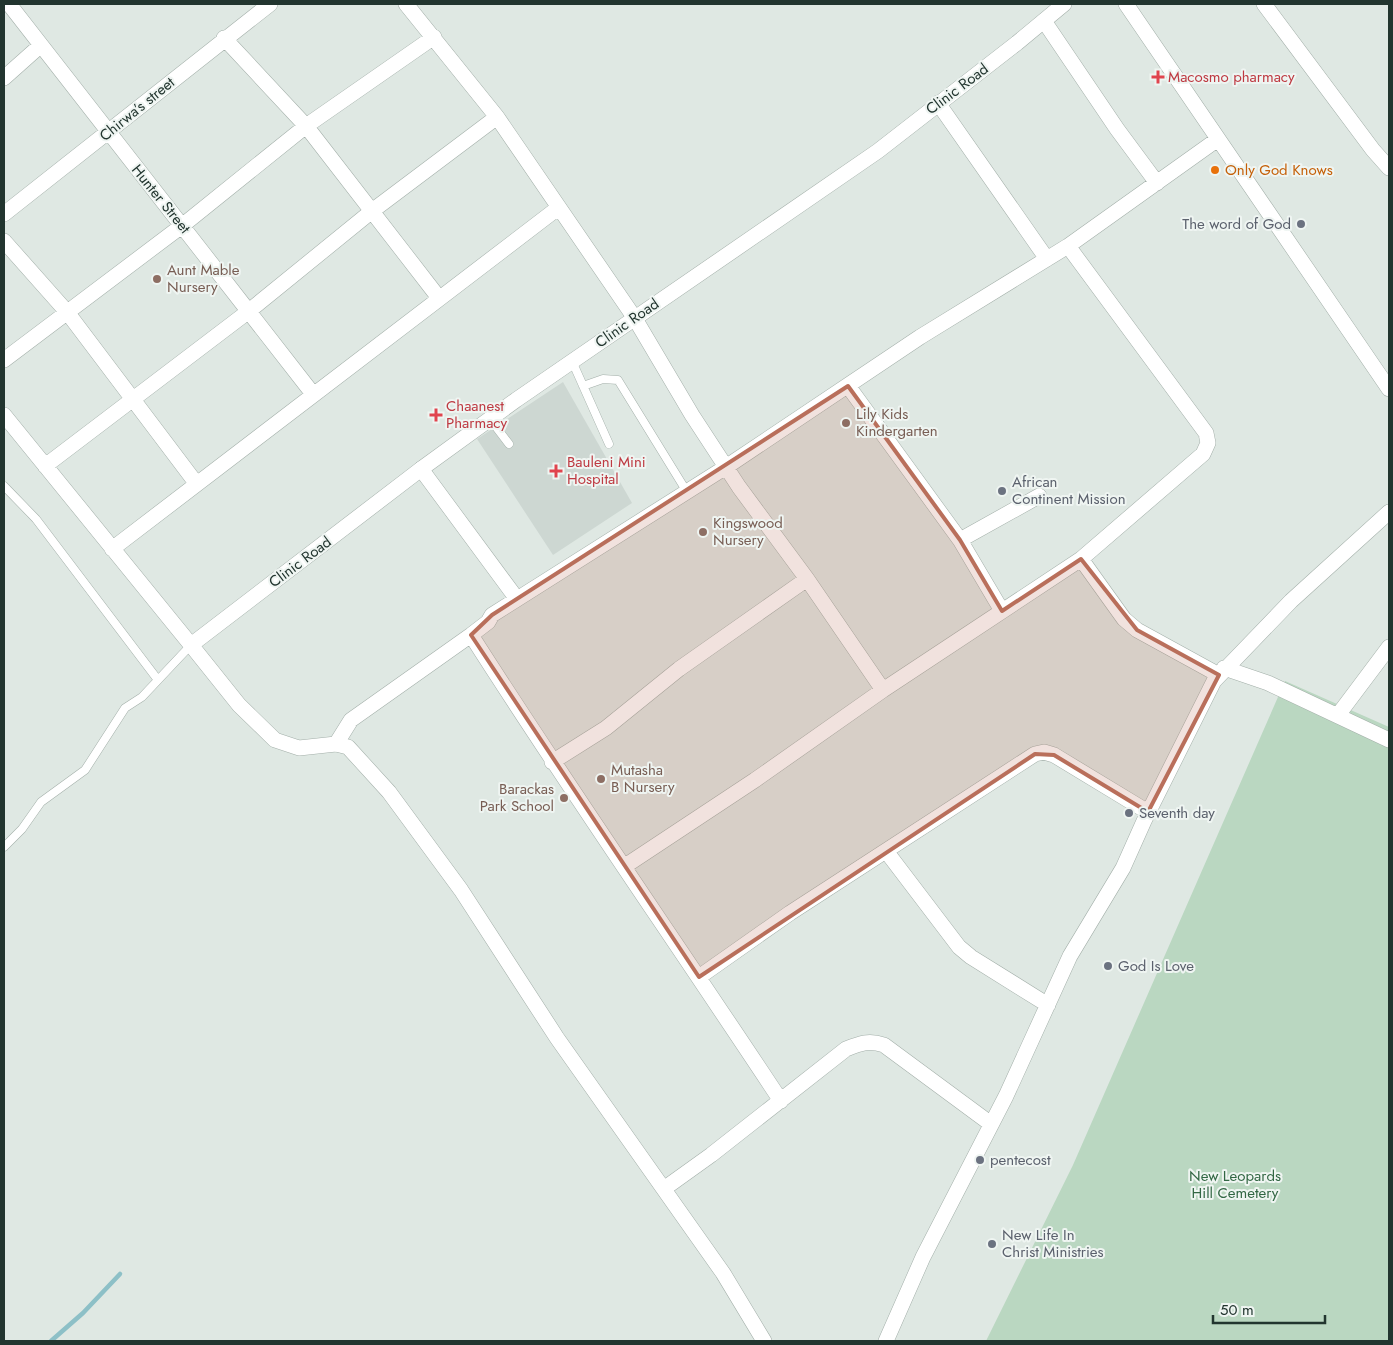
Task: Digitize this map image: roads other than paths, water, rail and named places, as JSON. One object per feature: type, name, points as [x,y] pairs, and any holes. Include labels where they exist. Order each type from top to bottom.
[{"type":"street","name":"Hunter Street","points":[[9,4],[313,394]]},
{"type":"street","name":"Chirwa’s street","points":[[4,214],[108,133],[224,38],[270,4]]},
{"type":"street","points":[[406,4],[497,117],[634,317],[726,468],[808,579],[883,690]]},
{"type":"street","name":"Clinic Road","points":[[191,646],[421,469],[490,419],[634,317],[755,238],[878,151],[1064,4]]},
{"type":"street","points":[[1126,4],[1388,383]]},
{"type":"street","points":[[1264,4],[1344,112],[1389,168]]},
{"type":"street","points":[[1044,21],[1117,129],[1157,183]]},
{"type":"street","points":[[4,360],[183,225],[306,126],[434,37]]},
{"type":"street","points":[[224,38],[306,126],[439,298]]},
{"type":"street","points":[[4,78],[41,45]]},
{"type":"street","points":[[938,103],[1047,259]]},
{"type":"street","points":[[45,466],[248,311],[372,211],[497,117]]},
{"type":"street","points":[[336,744],[351,720],[471,635],[488,622],[492,615],[726,468],[920,337],[1068,246],[1218,139]]},
{"type":"street","points":[[112,549],[558,208]]},
{"type":"street","points":[[4,241],[67,312],[134,397],[196,483]]},
{"type":"street","points":[[625,866],[754,780],[883,690],[1081,559],[1198,460],[1208,444],[1206,433],[1068,246]]},
{"type":"street","points":[[848,386],[960,540],[1002,611]]},
{"type":"street","points":[[4,415],[239,705],[275,740],[299,748],[336,744],[348,747],[389,792],[460,890],[558,1038],[665,1188],[723,1273],[764,1341]]},
{"type":"street","points":[[421,469],[516,599]]},
{"type":"street","points":[[960,540],[1039,496]]},
{"type":"street","points":[[886,1341],[923,1257],[991,1124],[1070,956],[1123,868],[1148,812],[1205,696],[1221,672],[1291,601],[1389,512]]},
{"type":"street","points":[[1081,559],[1124,619],[1137,630],[1221,672],[1268,683],[1389,740]]},
{"type":"street","points":[[552,762],[606,728],[679,669],[808,579]]},
{"type":"street","points":[[471,635],[552,762],[625,866],[780,1101]]},
{"type":"street","points":[[1338,715],[1389,647]]},
{"type":"street","points":[[699,977],[790,913],[1027,758],[1044,752],[1054,755],[1148,812]]},
{"type":"street","points":[[886,851],[959,947],[971,958],[1048,1005]]},
{"type":"street","points":[[665,1188],[711,1155],[846,1049],[861,1042],[872,1041],[884,1045],[991,1124]]},
{"type":"lane","points":[[572,361],[609,444]]},
{"type":"lane","points":[[583,386],[603,379],[618,380],[687,492]]},
{"type":"lane","points":[[490,419],[509,444]]},
{"type":"lane","points":[[4,486],[36,519],[158,680]]},
{"type":"lane","points":[[4,846],[22,829],[41,802],[85,770],[125,708],[142,697],[191,646]]},
{"type":"waterway","points":[[51,1341],[83,1313],[120,1274]]},
{"type":"place","name":"Macosmo pharmacy","points":[[1158,77]]},
{"type":"place","name":"Only God Knows","points":[[1215,170]]},
{"type":"place","name":"The word of God","points":[[1301,224]]},
{"type":"place","name":"Aunt Mable Nursery","points":[[157,279]]},
{"type":"place","name":"Chaanest Pharmacy","points":[[436,415]]},
{"type":"place","name":"Lily Kids Kindergarten","points":[[846,423]]},
{"type":"place","name":"Bauleni Mini Hospital","points":[[556,471]]},
{"type":"place","name":"African Continent Mission","points":[[1002,491]]},
{"type":"place","name":"Kingswood Nursery","points":[[703,532]]},
{"type":"place","name":"Mutasha B Nursery","points":[[601,779]]},
{"type":"place","name":"Barackas Park School","points":[[564,798]]},
{"type":"place","name":"Seventh day","points":[[1129,813]]},
{"type":"place","name":"God Is Love","points":[[1108,966]]},
{"type":"place","name":"pentecost","points":[[980,1160]]},
{"type":"place","name":"New Life In Christ Ministries","points":[[992,1244]]},
{"type":"park label","name":"New Leopards Hill Cemetery","points":[[1235,1184]]}]
